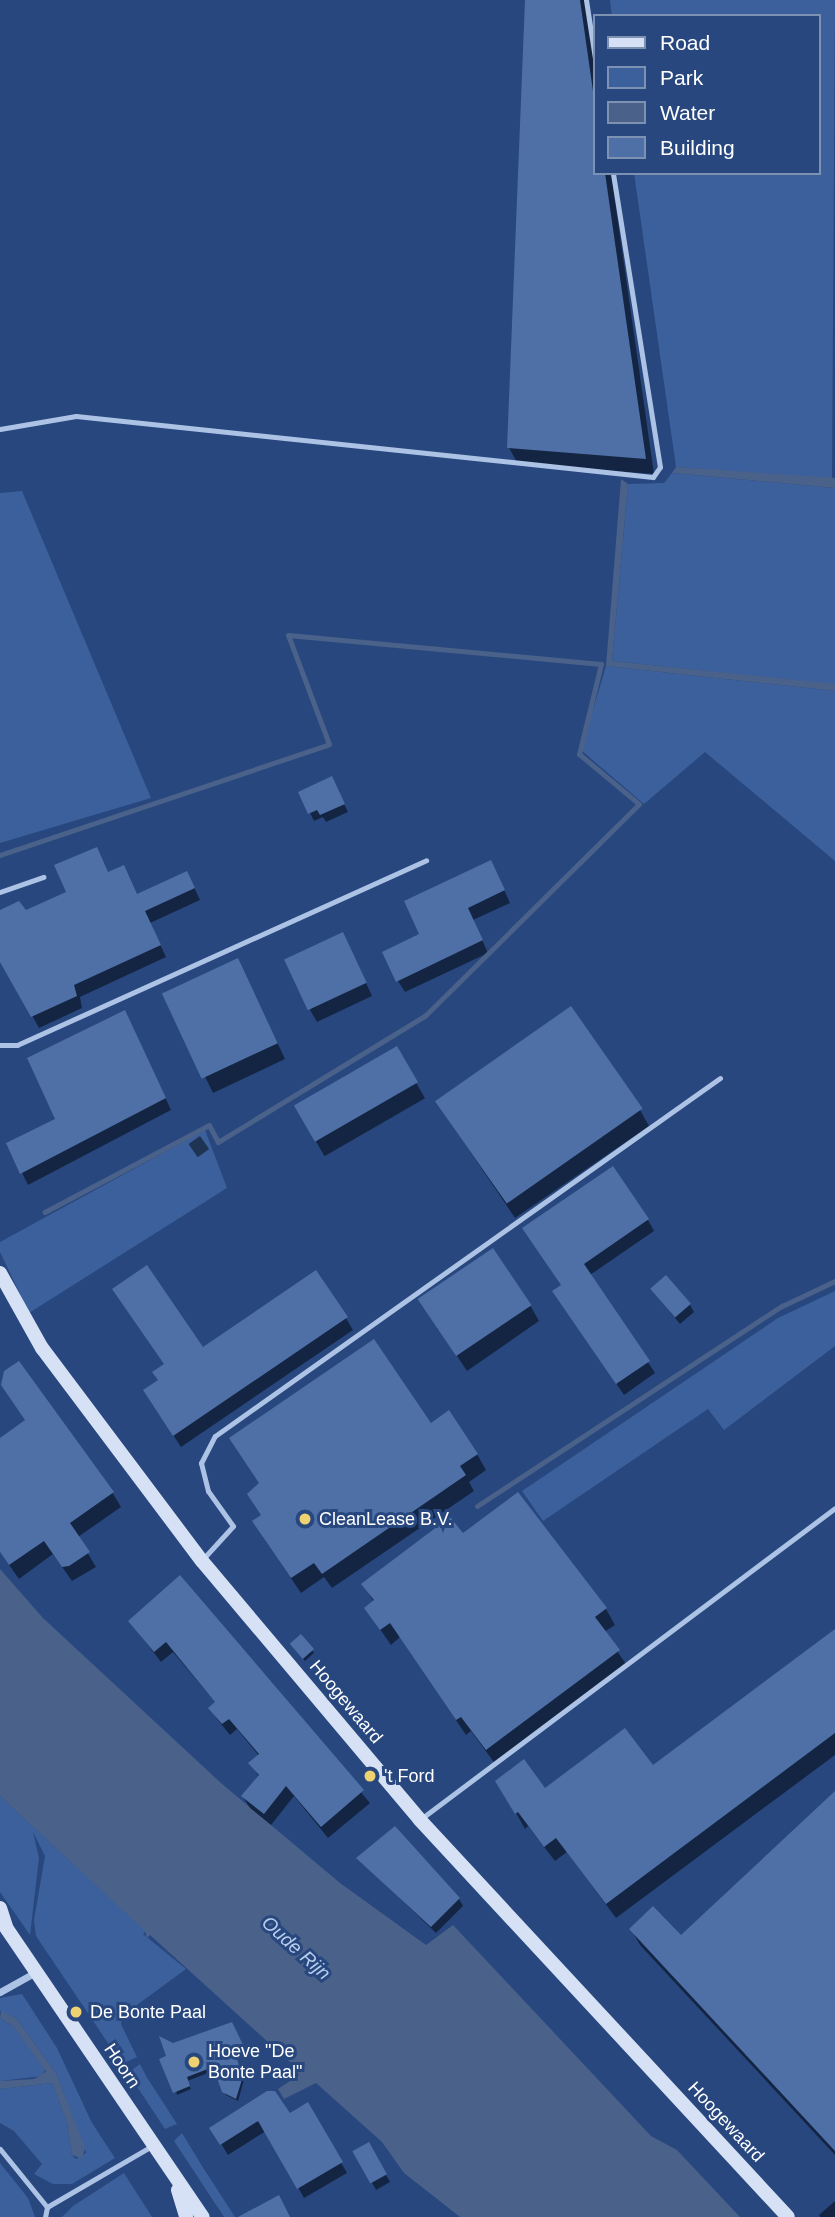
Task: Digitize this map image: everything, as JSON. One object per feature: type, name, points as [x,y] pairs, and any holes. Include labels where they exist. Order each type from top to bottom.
[{"type":"street","name":"Hoogewaard","points":[[0,1273],[42,1348],[202,1561],[420,1820],[788,2217]]},
{"type":"street","name":"Hoorn","points":[[0,1908],[7,1929],[176,2182],[203,2217]]},
{"type":"street","points":[[0,1992],[36,1972]]},
{"type":"street","name":"Hoorn","points":[[176,2182],[186,2217]]},
{"type":"lane","points":[[586,0],[594,52]]},
{"type":"lane","points":[[0,429],[76,416],[653,477],[660,467],[613,175]]},
{"type":"lane","points":[[0,1045],[17,1045],[426,860]]},
{"type":"lane","points":[[0,892],[43,877]]},
{"type":"lane","points":[[202,1561],[233,1526],[208,1491],[201,1462],[215,1436],[720,1078]]},
{"type":"lane","points":[[420,1820],[835,1508]]},
{"type":"lane","points":[[45,2217],[47,2207],[152,2146]]},
{"type":"lane","points":[[0,2149],[47,2207]]},
{"type":"green space","points":[[610,0],[835,0],[832,480],[676,467],[634,175],[821,175],[821,14],[612,14]]},
{"type":"green space","points":[[672,473],[835,488],[835,685],[612,661],[628,484],[664,483]]},
{"type":"green space","points":[[22,491],[151,798],[0,843],[0,493]]},
{"type":"green space","points":[[606,666],[835,691],[835,861],[705,752],[644,804],[581,750]]},
{"type":"green space","points":[[205,1130],[227,1188],[29,1313],[0,1252],[0,1242]]},
{"type":"green space","points":[[835,1291],[835,1346],[724,1430],[708,1409],[543,1521],[522,1491],[778,1318]]},
{"type":"green space","points":[[0,1796],[146,1931],[143,1934],[186,1969],[122,2016],[121,2024],[137,2057],[122,2064],[36,1936],[34,1920],[45,1856],[33,1832],[39,1858],[30,1935],[0,1892]]},
{"type":"green space","points":[[22,1994],[57,2048],[92,2123],[115,2158],[72,2184],[53,2184],[34,2174],[42,2164],[14,2131],[0,2123],[0,2089],[52,2083],[67,2123],[72,2155],[76,2159],[86,2153],[56,2073],[16,2018],[0,2011],[0,1998]]},
{"type":"green space","points":[[0,2018],[14,2027],[45,2068],[43,2076],[0,2081]]},
{"type":"green space","points":[[140,2064],[177,2124],[165,2129],[128,2073]]},
{"type":"green space","points":[[182,2133],[235,2217],[224,2217],[174,2141]]},
{"type":"green space","points":[[0,2163],[28,2198],[35,2217],[0,2217]]},
{"type":"green space","points":[[124,2173],[152,2217],[62,2217],[73,2206]]},
{"type":"water","points":[[676,467],[835,478],[835,488],[672,473]]},
{"type":"water","points":[[621,479],[628,484],[612,661],[835,684],[835,691],[606,666]]},
{"type":"water","name":"Oude Rijn","points":[[0,1569],[43,1618],[221,1783],[340,1883],[426,1945],[453,1925],[651,2136],[677,2150],[740,2217],[460,2217],[404,2173],[382,2142],[316,2083],[284,2099],[278,2089],[299,2075],[290,2062],[150,1935],[147,1938],[145,1931],[0,1796]]},
{"type":"water","points":[[1,2011],[16,2018],[56,2073],[85,2148],[82,2159],[72,2155],[67,2123],[52,2083],[0,2089],[0,2081],[34,2079],[46,2072],[14,2027],[0,2018]]},
{"type":"building","points":[[525,0],[580,0],[594,98],[594,175],[605,175],[646,459],[507,448]]},
{"type":"building","points":[[332,776],[345,804],[320,815],[317,810],[308,814],[298,792]]},
{"type":"building","points":[[97,847],[108,872],[124,865],[137,894],[187,871],[195,888],[145,911],[161,945],[74,985],[77,996],[31,1017],[0,962],[0,910],[19,901],[26,910],[66,892],[54,865]]},
{"type":"building","points":[[491,860],[505,890],[468,908],[483,940],[396,982],[382,952],[419,934],[404,901]]},
{"type":"building","points":[[343,932],[367,983],[308,1010],[284,959]]},
{"type":"building","points":[[238,958],[278,1043],[202,1079],[162,993]]},
{"type":"building","points":[[571,1006],[643,1108],[507,1204],[435,1101]]},
{"type":"building","points":[[125,1010],[166,1098],[20,1174],[6,1143],[55,1119],[27,1058]]},
{"type":"building","points":[[397,1046],[418,1082],[315,1142],[294,1106]]},
{"type":"building","points":[[613,1166],[649,1219],[584,1264],[650,1361],[616,1384],[552,1291],[561,1285],[522,1228]]},
{"type":"building","points":[[493,1248],[532,1305],[456,1356],[418,1299]]},
{"type":"building","points":[[147,1265],[203,1347],[316,1270],[348,1317],[173,1436],[143,1390],[158,1380],[152,1372],[164,1364],[112,1289]]},
{"type":"building","points":[[666,1275],[691,1304],[675,1317],[650,1289]]},
{"type":"building","points":[[374,1339],[431,1423],[449,1410],[478,1454],[460,1466],[466,1475],[322,1574],[314,1563],[291,1578],[252,1521],[261,1515],[247,1494],[259,1483],[229,1438]]},
{"type":"building","points":[[19,1361],[114,1492],[70,1523],[90,1552],[69,1566],[62,1567],[44,1541],[9,1565],[0,1552],[0,1438],[25,1420],[1,1385],[4,1371]]},
{"type":"building","points":[[518,1492],[607,1608],[595,1617],[620,1650],[486,1750],[461,1717],[456,1720],[390,1623],[380,1630],[364,1608],[374,1600],[361,1584],[450,1517],[463,1533]]},
{"type":"building","points":[[180,1575],[364,1790],[321,1827],[286,1786],[264,1814],[241,1796],[259,1775],[248,1763],[259,1754],[229,1719],[222,1724],[208,1708],[215,1702],[166,1642],[154,1652],[128,1621]]},
{"type":"building","points":[[835,1629],[835,1733],[606,1904],[556,1838],[544,1847],[518,1812],[515,1814],[495,1781],[524,1759],[545,1788],[625,1728],[653,1765]]},
{"type":"building","points":[[301,1634],[314,1649],[303,1659],[290,1644]]},
{"type":"building","points":[[835,1791],[835,2151],[629,1929],[653,1906],[681,1935]]},
{"type":"building","points":[[395,1826],[460,1898],[431,1927],[356,1858]]},
{"type":"building","name":"Hoeve \"De Bonte Paal\"","points":[[232,2022],[245,2049],[235,2054],[243,2076],[236,2099],[222,2092],[213,2067],[187,2077],[190,2086],[173,2093],[159,2059],[166,2056],[159,2036],[173,2043]]},
{"type":"building","points":[[267,2091],[275,2091],[290,2113],[308,2102],[343,2162],[297,2189],[258,2121],[220,2145],[209,2128]]},
{"type":"building","points":[[369,2142],[387,2174],[370,2184],[352,2151]]},
{"type":"building","points":[[279,2195],[290,2217],[238,2217]]},
{"type":"waterway","points":[[0,855],[329,744],[288,635],[601,664],[579,754],[639,804],[426,1015],[218,1142],[209,1125],[45,1212]]},
{"type":"waterway","points":[[477,1506],[782,1306],[835,1281]]},
{"type":"place","name":"CleanLease B.V.","points":[[305,1519]]},
{"type":"place","name":"'t Ford","points":[[370,1776]]},
{"type":"place","name":"De Bonte Paal","points":[[76,2012]]},
{"type":"place","name":"Hoeve \"De Bonte Paal\"","points":[[194,2062]]}]
